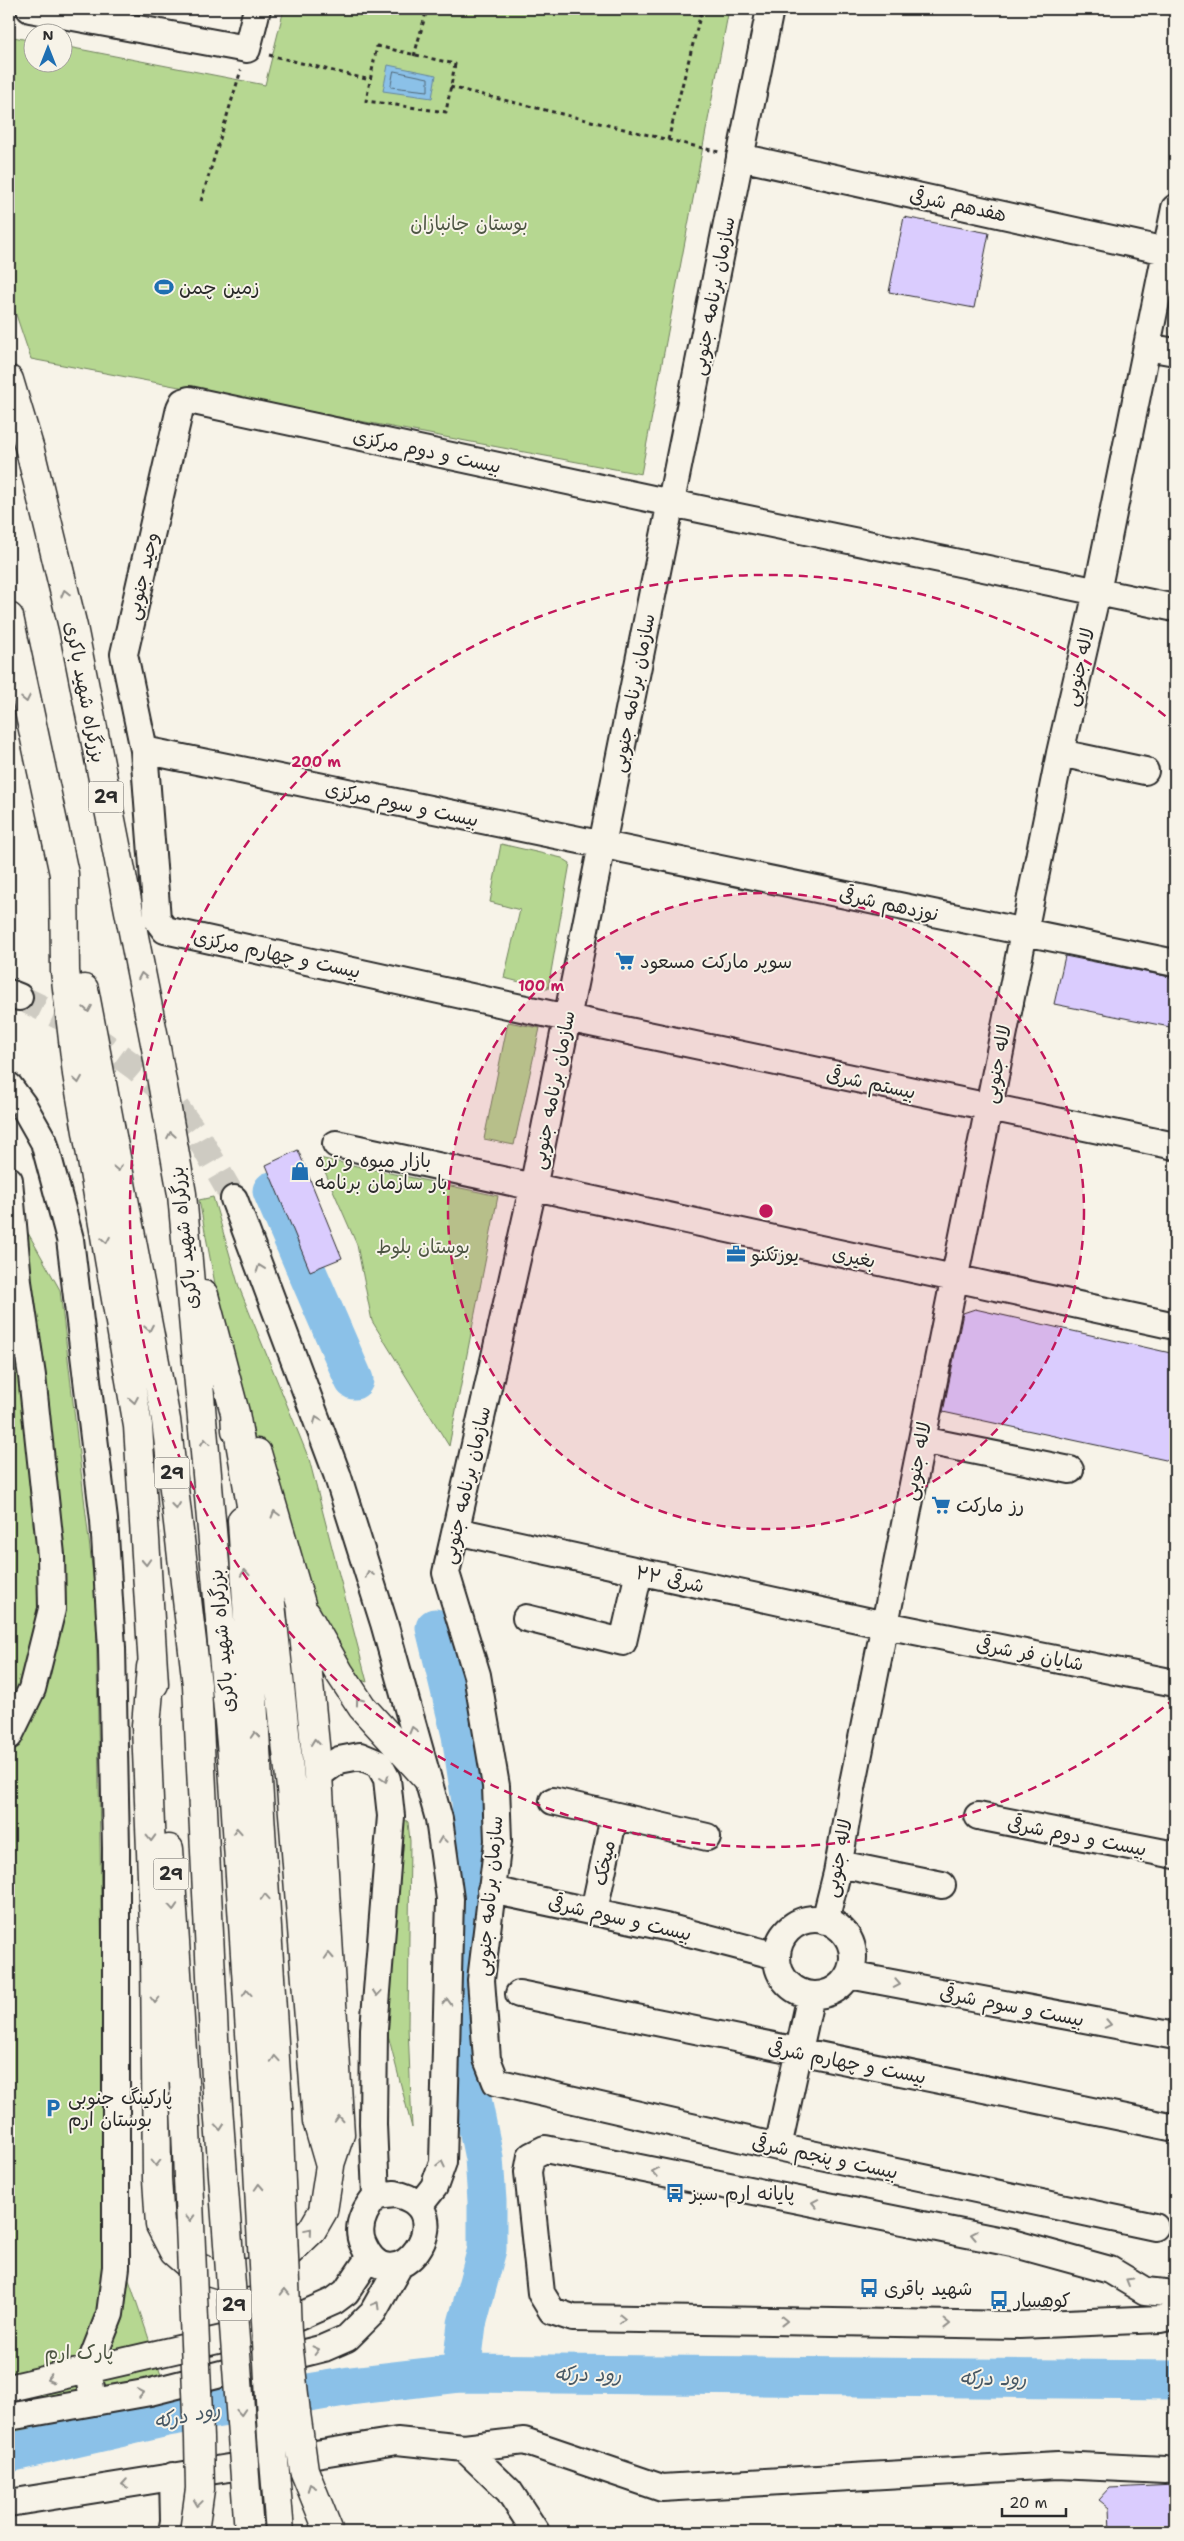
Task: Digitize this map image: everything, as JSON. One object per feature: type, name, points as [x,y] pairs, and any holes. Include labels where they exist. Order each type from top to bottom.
[{"type":"highway","name":"بزرگراه شهید باکری","points":[[9,380],[30,450],[73,627],[156,1048],[184,1218],[266,2110]]},
{"type":"highway","name":"29","points":[[9,617],[64,874],[166,1420],[197,1685],[216,2079],[249,2532]]},
{"type":"highway","name":"29","points":[[64,874],[65,971],[77,1074],[138,1426],[151,1667],[163,1749],[184,2082],[199,2438],[200,2489],[194,2532]]},
{"type":"highway","name":"29","points":[[184,1218],[235,1412],[266,2110],[271,2427],[280,2532]]},
{"type":"highway","points":[[151,1667],[146,1726],[155,1951],[157,2179],[160,2225],[174,2252],[188,2265],[225,2276],[260,2271],[286,2256],[312,2230],[323,2211],[330,2166],[340,2134],[318,1775],[301,1604],[258,1455],[235,1412]]},
{"type":"highway","points":[[235,1412],[255,1528],[267,1567],[291,1788],[317,2121],[330,2166]]},
{"type":"highway","points":[[301,1604],[339,1672],[362,1707],[426,1777]]},
{"type":"highway","name":"29","points":[[266,2110],[287,2332],[304,2470],[329,2532]]},
{"type":"street","points":[[30,9],[247,50],[257,9]]},
{"type":"street","name":"سازمان برنامه جنوبی","points":[[496,2082],[487,2059],[481,1980],[498,1840],[496,1786],[477,1675],[446,1573],[533,1188],[770,9]]},
{"type":"street","name":"هفدهم شرقی","points":[[740,157],[1171,252]]},
{"type":"street","name":"لاله جنوبی","points":[[825,1921],[838,1864],[884,1625],[1060,753],[1097,592],[1147,346],[1171,252],[1175,208]]},
{"type":"street","points":[[1147,346],[1175,352]]},
{"type":"street","name":"بیست و دوم مرکزی","points":[[183,402],[189,400],[1175,608]]},
{"type":"street","name":"وحید جنوبی","points":[[144,750],[124,654],[183,402]]},
{"type":"street","name":"بیست و سوم مرکزی","points":[[144,750],[602,845]]},
{"type":"street","name":"بیست و چهارم مرکزی","points":[[144,750],[157,919],[165,930],[567,1018]]},
{"type":"street","points":[[1060,753],[1145,771]]},
{"type":"street","name":"نوزدهم شرقی","points":[[602,845],[1175,963]]},
{"type":"street","name":"بیستم شرقی","points":[[567,1018],[1175,1146]]},
{"type":"street","points":[[9,1086],[44,1142],[70,1239],[106,1549],[112,1648],[116,1848],[116,2267],[110,2314],[88,2370],[93,2401]]},
{"type":"street","name":"بغیری","points":[[336,1144],[1175,1326]]},
{"type":"street","points":[[9,1180],[14,1273],[32,1376],[50,1546],[52,1609],[32,1689],[9,1736]]},
{"type":"street","points":[[234,1199],[337,1474],[384,1623],[439,1819],[450,1899],[443,2162],[434,2187],[419,2206]]},
{"type":"street","points":[[922,1440],[1070,1470]]},
{"type":"street","name":"۲۲ شرقی","points":[[456,1532],[884,1625]]},
{"type":"street","points":[[526,1618],[623,1642],[639,1572]]},
{"type":"street","name":"شایان فر شرقی","points":[[884,1625],[1175,1683]]},
{"type":"street","points":[[318,1775],[339,1760],[360,1756],[379,1764],[387,1779],[391,1816],[374,2029],[373,2124],[376,2196],[365,2210],[361,2224],[362,2241],[369,2258],[383,2265],[398,2266]]},
{"type":"street","name":"میخک","points":[[552,1801],[707,1837]]},
{"type":"street","name":"میخک","points":[[594,1911],[614,1816]]},
{"type":"street","name":"بیست و دوم شرقی","points":[[978,1816],[1175,1856]]},
{"type":"street","points":[[838,1864],[942,1885]]},
{"type":"street","name":"بیست و سوم شرقی","points":[[491,1890],[670,1928],[777,1956]]},
{"type":"street","points":[[808,1920],[825,1921],[844,1932],[850,1942],[853,1953],[849,1975],[833,1991],[811,1995],[800,1992],[783,1978],[777,1956],[784,1935],[792,1927],[808,1920]]},
{"type":"street","name":"بیست و سوم شرقی","points":[[849,1975],[1175,2036]]},
{"type":"street","name":"بیست و چهارم شرقی","points":[[519,1994],[798,2053],[1175,2128]]},
{"type":"street","points":[[778,2147],[811,1995]]},
{"type":"street","name":"بیست و پنجم شرقی","points":[[496,2082],[778,2147],[1155,2227]]},
{"type":"street","points":[[1175,2294],[1145,2291],[1110,2270],[1012,2243],[545,2149],[531,2156],[528,2172],[541,2293],[552,2310],[573,2318],[1019,2325],[1161,2319],[1175,2316]]},
{"type":"street","points":[[9,2417],[150,2392],[324,2348],[347,2338],[373,2312],[398,2266],[414,2256],[424,2242],[424,2216],[419,2206],[408,2197],[395,2194],[376,2196]]},
{"type":"street","points":[[9,2388],[248,2333],[316,2310],[334,2301],[346,2292],[369,2258]]},
{"type":"street","points":[[9,2503],[397,2441],[464,2448],[524,2441],[662,2488],[1058,2465],[1165,2470]]},
{"type":"street","points":[[464,2448],[509,2490],[536,2532]]},
{"type":"street","points":[[172,2532],[174,2521],[173,2476]]},
{"type":"path","points":[[414,56],[427,9]]},
{"type":"path","points":[[668,140],[702,9]]},
{"type":"path","points":[[377,46],[414,56],[455,64],[446,112],[366,101],[377,46]]},
{"type":"path","points":[[202,201],[247,50],[370,80]]},
{"type":"path","points":[[450,87],[740,157]]},
{"type":"green space","name":"بوستان جانبازان","points":[[284,9],[729,9],[641,474],[31,359],[9,294],[9,36],[22,39],[22,72],[72,72],[72,48],[265,85]]},
{"type":"green space","points":[[501,844],[562,858],[570,863],[548,989],[504,978],[520,910],[490,902]]},
{"type":"green space","points":[[508,1022],[540,1028],[514,1145],[484,1139]]},
{"type":"green space","name":"بوستان بلوط","points":[[319,1158],[498,1196],[449,1446],[372,1321],[357,1245]]},
{"type":"green space","points":[[213,1197],[239,1287],[309,1459],[367,1682],[347,1675],[306,1604],[269,1470],[241,1405],[228,1352],[199,1200]]},
{"type":"green space","name":"پارک ارم","points":[[9,1199],[60,1290],[96,1601],[106,2211],[171,2405],[9,2438]]},
{"type":"green space","points":[[398,1814],[408,1822],[410,1841],[408,2026],[412,2128],[388,2035]]},
{"type":"water","points":[[388,65],[436,75],[432,98],[383,91]]},
{"type":"building","points":[[904,217],[989,233],[974,308],[889,292]]},
{"type":"building","points":[[1065,956],[1175,978],[1175,1028],[1054,1004]]},
{"type":"building","points":[[298,1150],[342,1258],[310,1271],[266,1165]]},
{"type":"building","points":[[975,1309],[1175,1354],[1175,1462],[943,1412],[963,1313]]},
{"type":"building","points":[[1175,2485],[1175,2532],[1110,2532],[1109,2508],[1099,2500],[1110,2488]]},
{"type":"waterway","points":[[272,1191],[354,1380]]},
{"type":"waterway","points":[[435,1628],[461,1735],[471,1802],[474,1878],[460,2003],[461,2045],[484,2158],[487,2201],[487,2249],[467,2324],[461,2373]]},
{"type":"waterway","name":"رود درکه","points":[[9,2453],[167,2417],[350,2386],[461,2373],[1175,2380]]},
{"type":"tunnel","points":[[19,997],[77,1025],[136,1068],[167,1095],[199,1138],[234,1199]]},
{"type":"place","name":"زمین چمن","points":[[164,287]]},
{"type":"place","name":"سوپر مارکت مسعود","points":[[625,961]]},
{"type":"place","name":"بازار میوه و تره بار سازمان برنامه","points":[[300,1171]]},
{"type":"place","name":"یوزتکنو","points":[[736,1254]]},
{"type":"place","name":"رز مارکت","points":[[941,1505]]},
{"type":"place","name":"پارکینگ جنوبی بوستان ارم","points":[[53,2108]]},
{"type":"place","name":"پایانه ارم سبز","points":[[675,2193]]},
{"type":"place","name":"شهید باقری","points":[[869,2288]]},
{"type":"place","name":"کوهسار","points":[[999,2300]]}]
